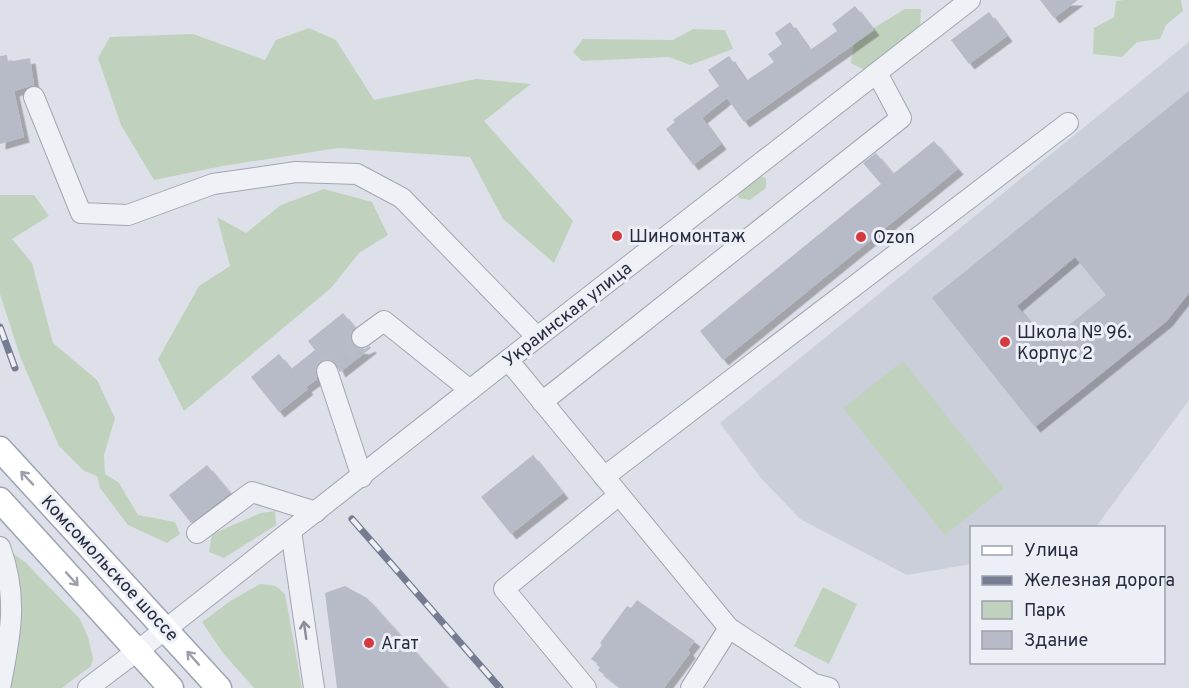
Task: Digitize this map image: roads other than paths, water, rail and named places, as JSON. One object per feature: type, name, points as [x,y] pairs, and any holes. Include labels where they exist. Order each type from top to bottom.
[{"type":"main road","name":"Комсомольское шоссе","points":[[0,449],[219,688]]},
{"type":"main road","name":"Комсомольское шоссе","points":[[0,500],[171,688]]},
{"type":"street","name":"Украинская улица","points":[[88,688],[362,477],[537,337],[970,0]]},
{"type":"street","points":[[542,402],[901,118],[877,73]]},
{"type":"street","points":[[34,97],[81,213],[128,215],[213,184],[296,172],[357,174],[402,198],[537,337]]},
{"type":"street","points":[[604,477],[1068,123]]},
{"type":"street","points":[[362,337],[384,321],[470,390]]},
{"type":"street","points":[[508,360],[729,628],[814,684],[829,688]]},
{"type":"street","points":[[327,371],[362,477]]},
{"type":"street","points":[[197,533],[252,492],[316,512]]},
{"type":"street","points":[[586,688],[504,589],[619,495]]},
{"type":"street","points":[[291,531],[314,688]]},
{"type":"street","points":[[0,547],[8,573],[12,605],[11,630],[0,688]]},
{"type":"street","points":[[691,688],[729,628]]},
{"type":"tunnel","points":[[327,371],[325,366],[362,337]]},
{"type":"railway","points":[[0,327],[15,368]]},
{"type":"railway","points":[[352,519],[500,688]]},
{"type":"place","name":"Шиномонтаж","points":[[617,236]]},
{"type":"place","name":"Ozon","points":[[861,237]]},
{"type":"place","name":"Школа № 96. Корпус 2","points":[[1005,342]]},
{"type":"place","name":"Агат","points":[[369,643]]}]
